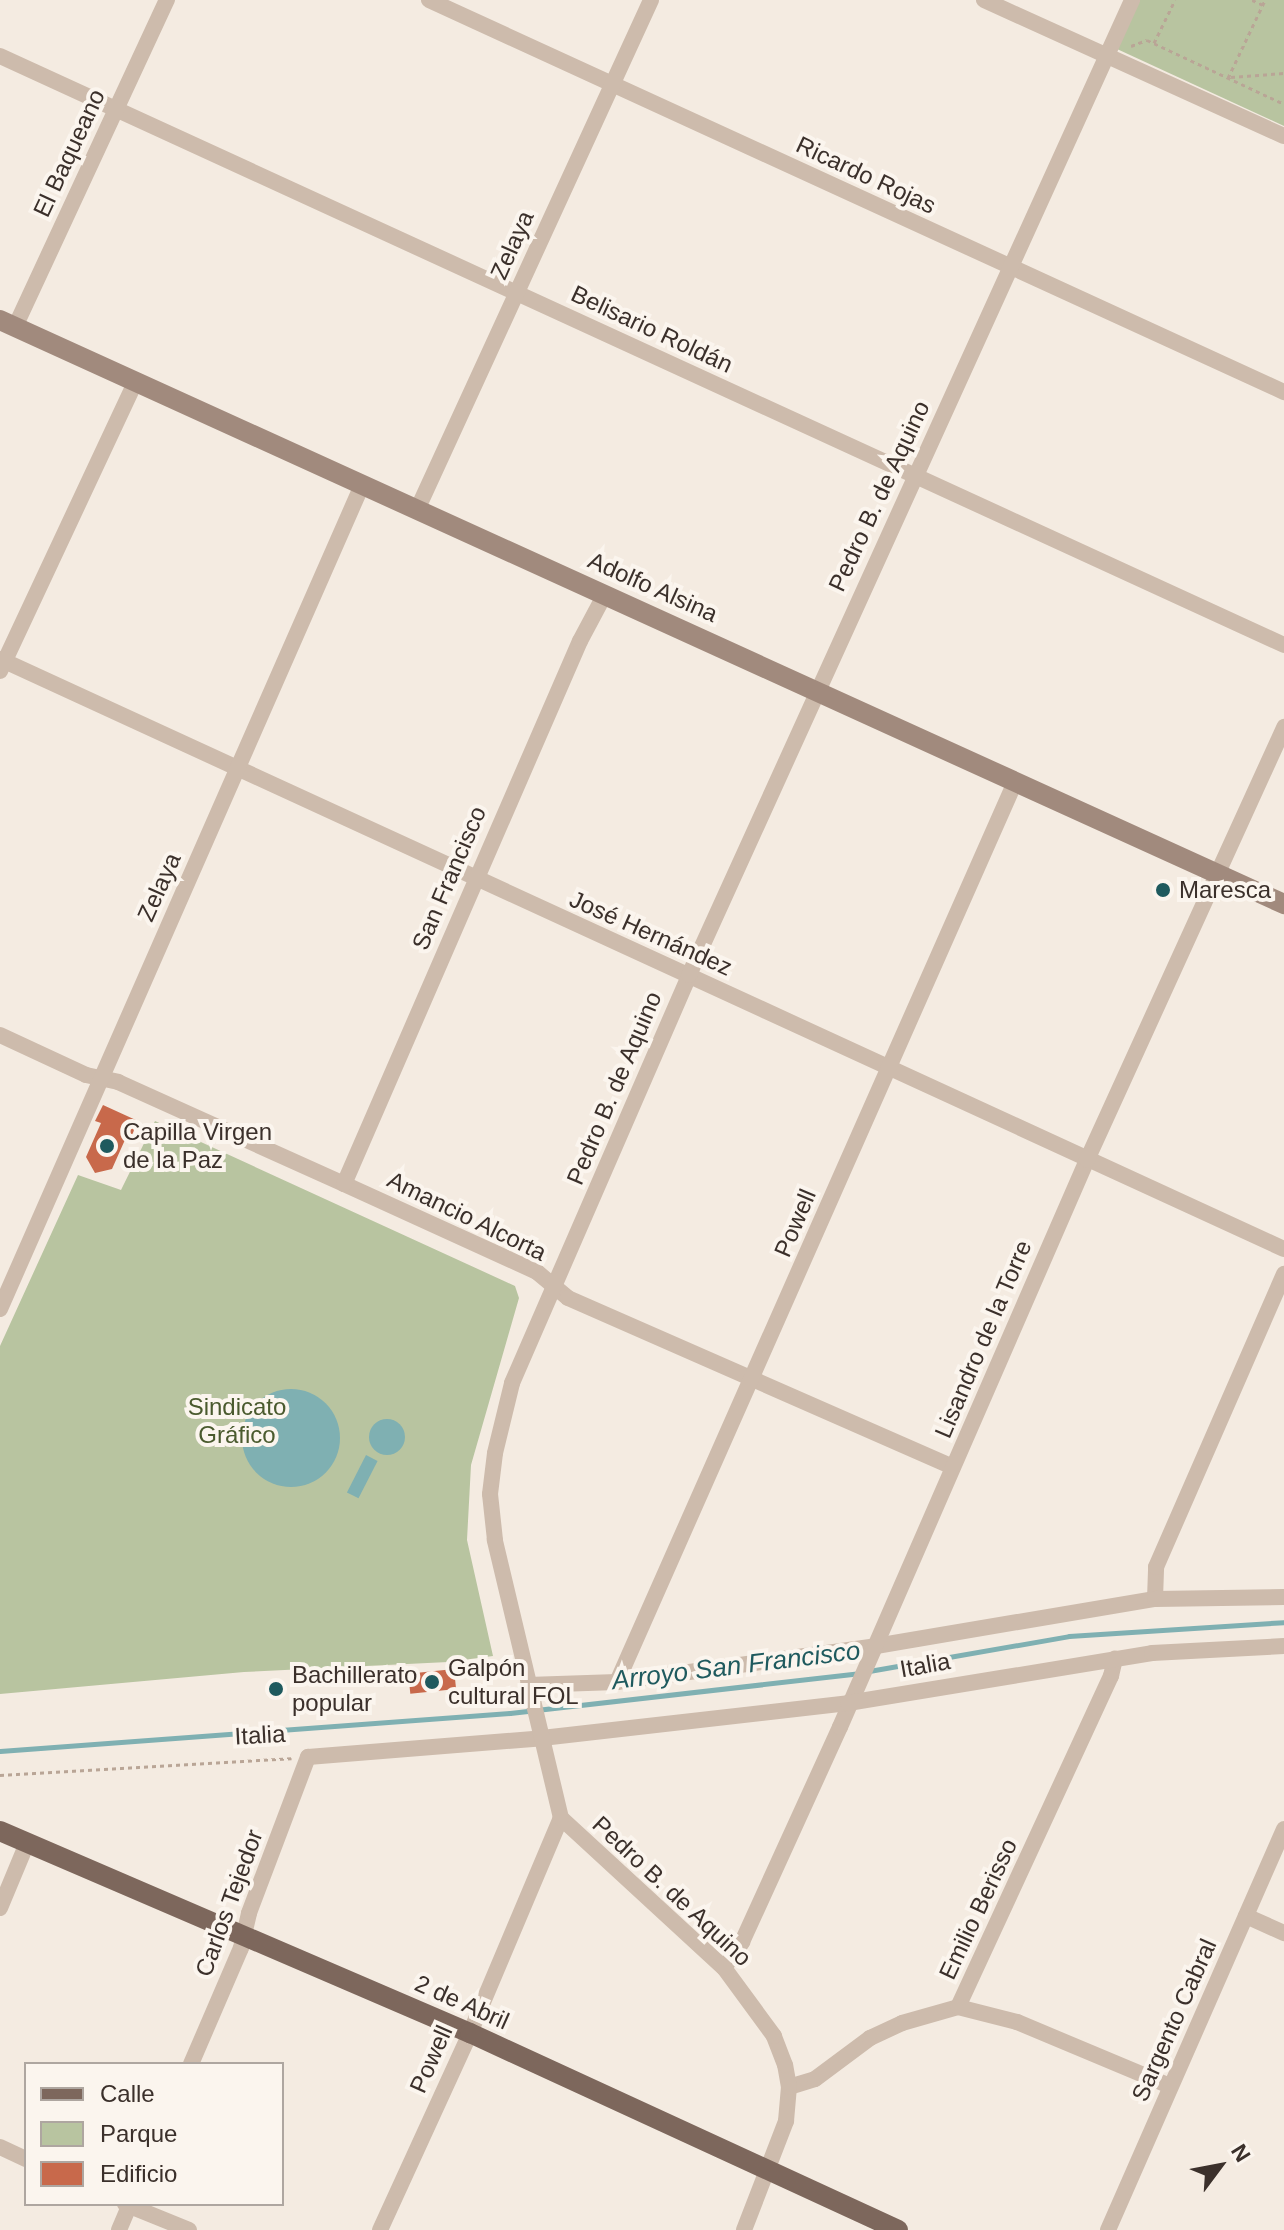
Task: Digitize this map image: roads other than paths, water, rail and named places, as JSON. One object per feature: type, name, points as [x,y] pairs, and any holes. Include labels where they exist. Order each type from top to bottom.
[{"type":"main road","name":"2 de Abril","points":[[0,1831],[245,1933],[898,2230]]},
{"type":"street","name":"El Baqueano","points":[[8,323],[167,0]]},
{"type":"street","name":"Ricardo Rojas","points":[[429,0],[1284,392]]},
{"type":"street","name":"Zelaya","points":[[417,510],[651,0]]},
{"type":"street","points":[[984,0],[1284,136]]},
{"type":"street","name":"Pedro B. de Aquino","points":[[769,2173],[786,2121],[789,2087],[774,2036],[724,1968],[561,1818],[504,1590],[490,1494],[505,1405],[554,1288],[689,975],[1132,0]]},
{"type":"street","name":"Belisario Roldán","points":[[0,56],[1284,645]]},
{"type":"street","name":"Adolfo Alsina","points":[[8,323],[1284,904]]},
{"type":"street","points":[[2,664],[136,381]]},
{"type":"street","name":"Zelaya","points":[[0,1309],[362,485]]},
{"type":"street","name":"San Francisco","points":[[344,1184],[474,880],[580,641],[605,594]]},
{"type":"street","name":"José Hernández","points":[[2,664],[1284,1249]]},
{"type":"street","name":"Lisandro de la Torre","points":[[724,1968],[742,1942],[1087,1160],[1284,727]]},
{"type":"street","name":"Powell","points":[[617,1682],[1015,782]]},
{"type":"street","name":"Amancio Alcorta","points":[[0,1035],[86,1075],[118,1082],[344,1184],[537,1272],[568,1298],[953,1467]]},
{"type":"street","points":[[1155,1599],[1156,1567],[1284,1274]]},
{"type":"street","name":"Italia","points":[[529,1692],[872,1653],[1155,1599],[1284,1597]]},
{"type":"street","name":"Italia","points":[[308,1757],[851,1696],[1115,1658],[1284,1646]]},
{"type":"street","name":"Emilio Berisso","points":[[789,2087],[815,2079],[881,2033],[958,2007],[1111,1676],[1115,1658]]},
{"type":"street","name":"Carlos Tejedor","points":[[192,2062],[245,1933],[249,1913],[308,1757]]},
{"type":"street","name":"Powell","points":[[380,2230],[470,2033],[561,1818]]},
{"type":"street","name":"Sargento Cabral","points":[[1108,2230],[1284,1829]]},
{"type":"street","points":[[0,1908],[27,1843]]},
{"type":"street","points":[[1246,1916],[1284,1933]]},
{"type":"street","points":[[958,2007],[1017,2022],[1170,2086]]},
{"type":"street","points":[[0,2147],[24,2158]]},
{"type":"street","points":[[744,2230],[769,2173]]},
{"type":"street","points":[[119,2230],[128,2206]]},
{"type":"street","points":[[130,2206],[189,2230]]},
{"type":"water","points":[[291,1389],[318,1397],[332,1411],[340,1438],[332,1465],[318,1479],[291,1487],[264,1479],[250,1465],[242,1438],[250,1411],[264,1397]]},
{"type":"water","points":[[387,1419],[400,1424],[405,1437],[400,1450],[387,1455],[374,1450],[369,1437],[374,1424]]},
{"type":"water","points":[[366,1455],[378,1461],[359,1498],[347,1492]]},
{"type":"waterway","name":"Arroyo San Francisco","points":[[869,1671],[1069,1636],[1284,1622]]},
{"type":"waterway","name":"Arroyo San Francisco","points":[[0,1751],[510,1713],[859,1673]]},
{"type":"place","name":"Maresca","points":[[1163,890]]},
{"type":"place","name":"Capilla Virgen de la Paz","points":[[107,1146]]},
{"type":"place","name":"Galpón cultural FOL","points":[[432,1682]]},
{"type":"place","name":"Bachillerato popular","points":[[276,1689]]},
{"type":"park label","name":"Sindicato Gráfico","points":[[237,1421]]}]
